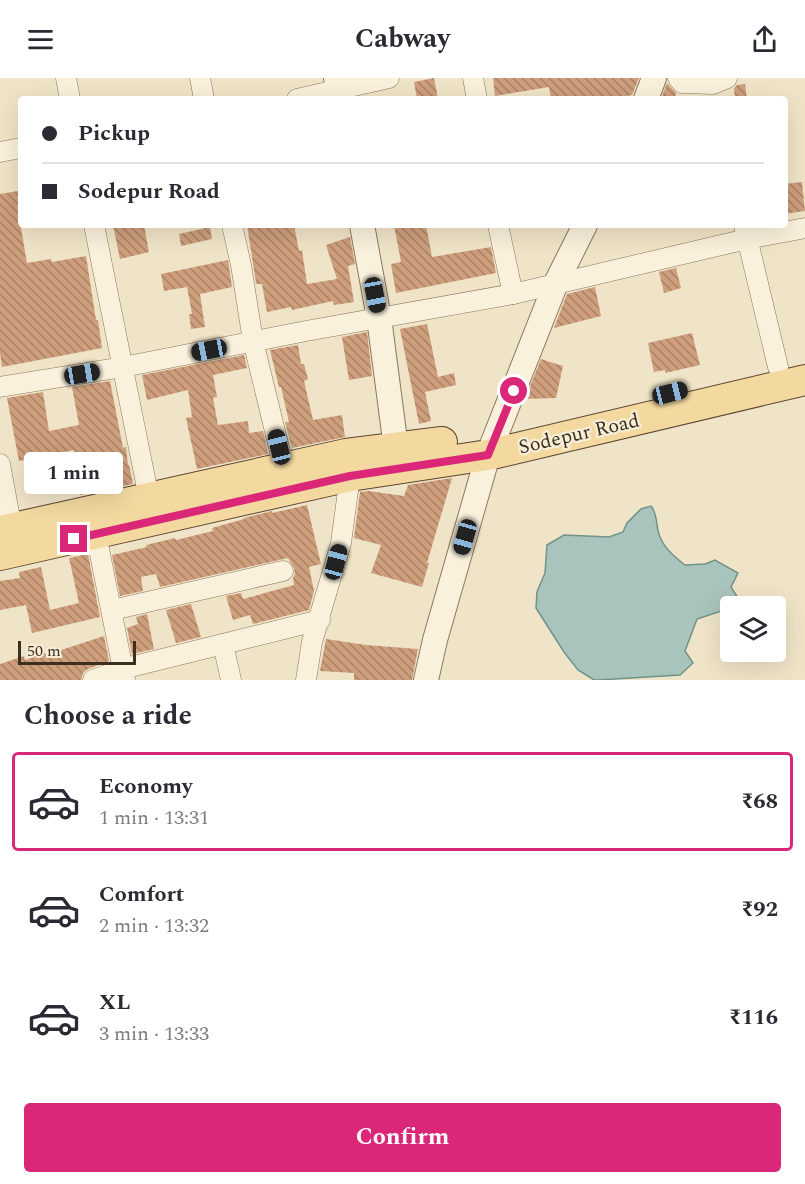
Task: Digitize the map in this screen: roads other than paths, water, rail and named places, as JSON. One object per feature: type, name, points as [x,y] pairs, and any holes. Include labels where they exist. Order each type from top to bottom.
[{"type":"main road","points":[[4,538],[149,498],[346,454],[396,448],[492,445],[792,364]]},
{"type":"main road","name":"Sodepur Road","points":[[4,538],[96,534],[492,445],[805,380]]},
{"type":"street","points":[[66,78],[69,96]]},
{"type":"street","points":[[200,78],[203,96]]},
{"type":"street","points":[[309,96],[389,78]]},
{"type":"street","points":[[473,78],[476,96]]},
{"type":"street","points":[[647,96],[654,78]]},
{"type":"street","points":[[678,78],[682,83],[719,87]]},
{"type":"street","points":[[0,152],[18,149]]},
{"type":"street","points":[[95,228],[149,498]]},
{"type":"street","points":[[233,228],[253,341],[284,468]]},
{"type":"street","points":[[364,228],[380,318],[396,448]]},
{"type":"street","points":[[499,228],[513,294]]},
{"type":"street","points":[[426,680],[435,640],[492,445],[556,283],[584,228]]},
{"type":"street","points":[[0,387],[123,367],[513,294],[746,232],[805,228]]},
{"type":"street","points":[[746,232],[792,364]]},
{"type":"street","points":[[0,464],[4,538]]},
{"type":"street","points":[[306,680],[312,642],[341,543],[350,476]]},
{"type":"street","points":[[96,534],[124,675]]},
{"type":"street","points":[[112,610],[283,571]]},
{"type":"street","points":[[93,680],[124,675],[223,644],[320,620]]},
{"type":"street","points":[[223,644],[231,680]]},
{"type":"water","points":[[651,506],[663,543],[685,565],[705,564],[715,560],[738,573],[731,587],[737,596],[720,596],[720,611],[697,619],[685,651],[693,663],[680,675],[594,680],[578,670],[536,608],[537,592],[545,573],[547,545],[564,535],[609,537],[623,532],[627,523],[641,509]]}]
